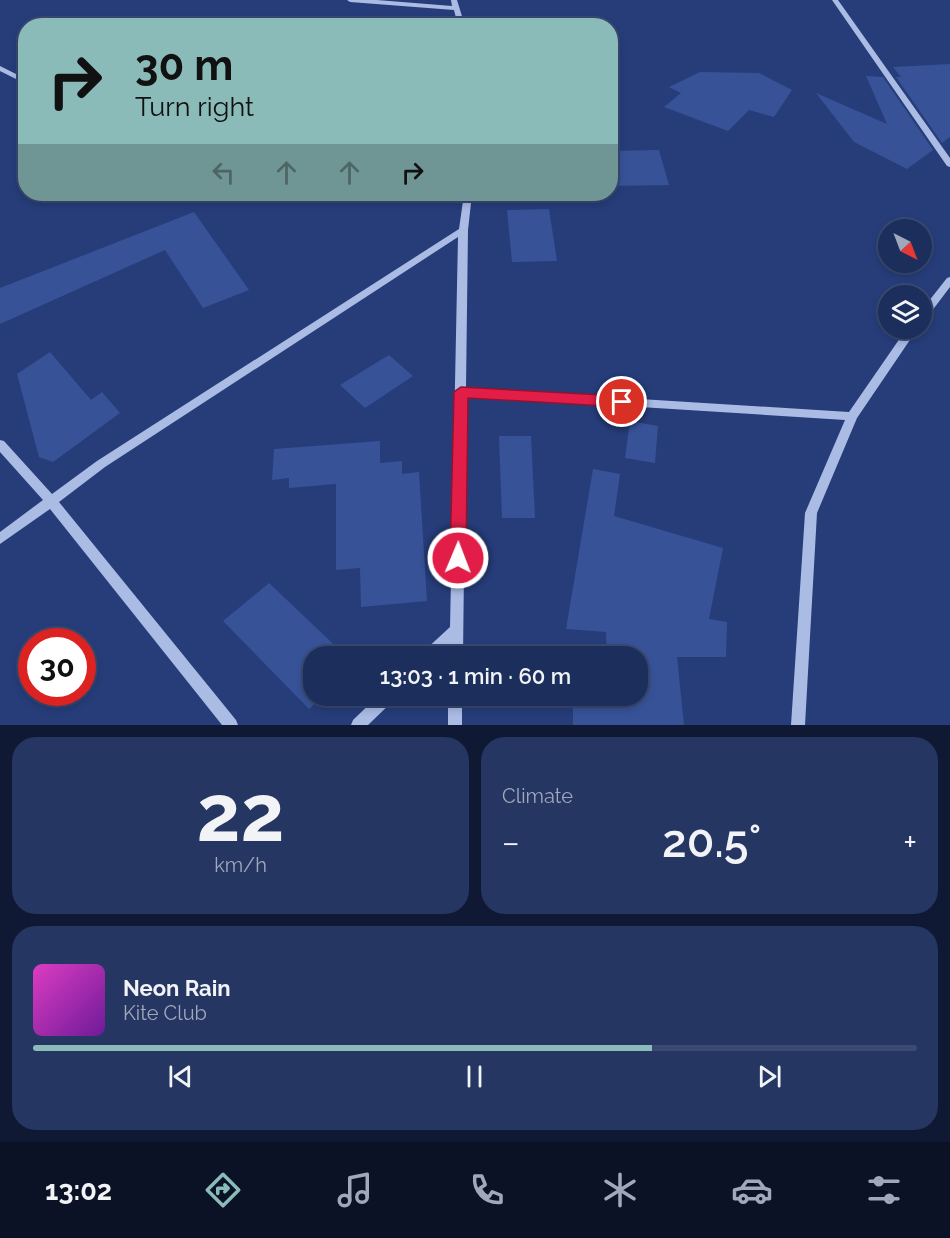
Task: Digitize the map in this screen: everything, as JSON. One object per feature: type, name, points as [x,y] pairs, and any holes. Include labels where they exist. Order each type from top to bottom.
[{"type":"street","points":[[350,0],[457,8]]},
{"type":"street","points":[[454,0],[460,18]]},
{"type":"street","points":[[835,0],[950,164]]},
{"type":"street","points":[[0,68],[18,78]]},
{"type":"street","points":[[456,646],[463,230],[467,201]]},
{"type":"street","points":[[0,539],[101,464],[463,230]]},
{"type":"street","points":[[932,304],[950,280]]},
{"type":"street","points":[[798,725],[811,513],[852,416],[905,339]]},
{"type":"street","points":[[461,392],[852,416]]},
{"type":"street","points":[[0,444],[51,501],[231,725]]},
{"type":"street","points":[[439,646],[457,629]]},
{"type":"street","points":[[358,725],[378,706]]},
{"type":"street","points":[[455,706],[455,725]]},
{"type":"building","points":[[950,64],[950,137],[942,143],[896,77],[901,77],[893,67]]},
{"type":"building","points":[[700,72],[759,73],[792,90],[774,117],[749,110],[728,131],[664,107],[681,93],[669,87]]},
{"type":"building","points":[[866,76],[883,77],[933,150],[907,169],[854,142],[816,93],[887,124]]},
{"type":"building","points":[[659,150],[669,185],[618,186],[618,151]]},
{"type":"building","points":[[549,209],[557,261],[512,262],[507,210]]},
{"type":"building","points":[[194,212],[249,290],[203,308],[165,250],[0,324],[0,288]]},
{"type":"building","points":[[50,352],[91,400],[102,392],[120,413],[53,462],[39,457],[17,374]]},
{"type":"building","points":[[389,355],[413,376],[365,408],[340,385]]},
{"type":"building","points":[[630,421],[658,426],[655,463],[625,458]]},
{"type":"building","points":[[499,436],[531,436],[535,518],[502,518]]},
{"type":"building","points":[[380,441],[380,463],[402,461],[402,474],[419,472],[427,601],[361,607],[360,568],[336,570],[336,484],[289,488],[289,478],[272,480],[274,449]]},
{"type":"building","points":[[593,469],[620,474],[614,516],[723,548],[709,619],[727,622],[726,657],[677,657],[684,725],[573,725],[573,706],[648,706],[648,646],[607,646],[606,632],[566,629]]},
{"type":"building","points":[[269,583],[335,646],[303,646],[303,703],[223,621]]},
{"type":"route","points":[[458,558],[461,392],[622,402]]}]
